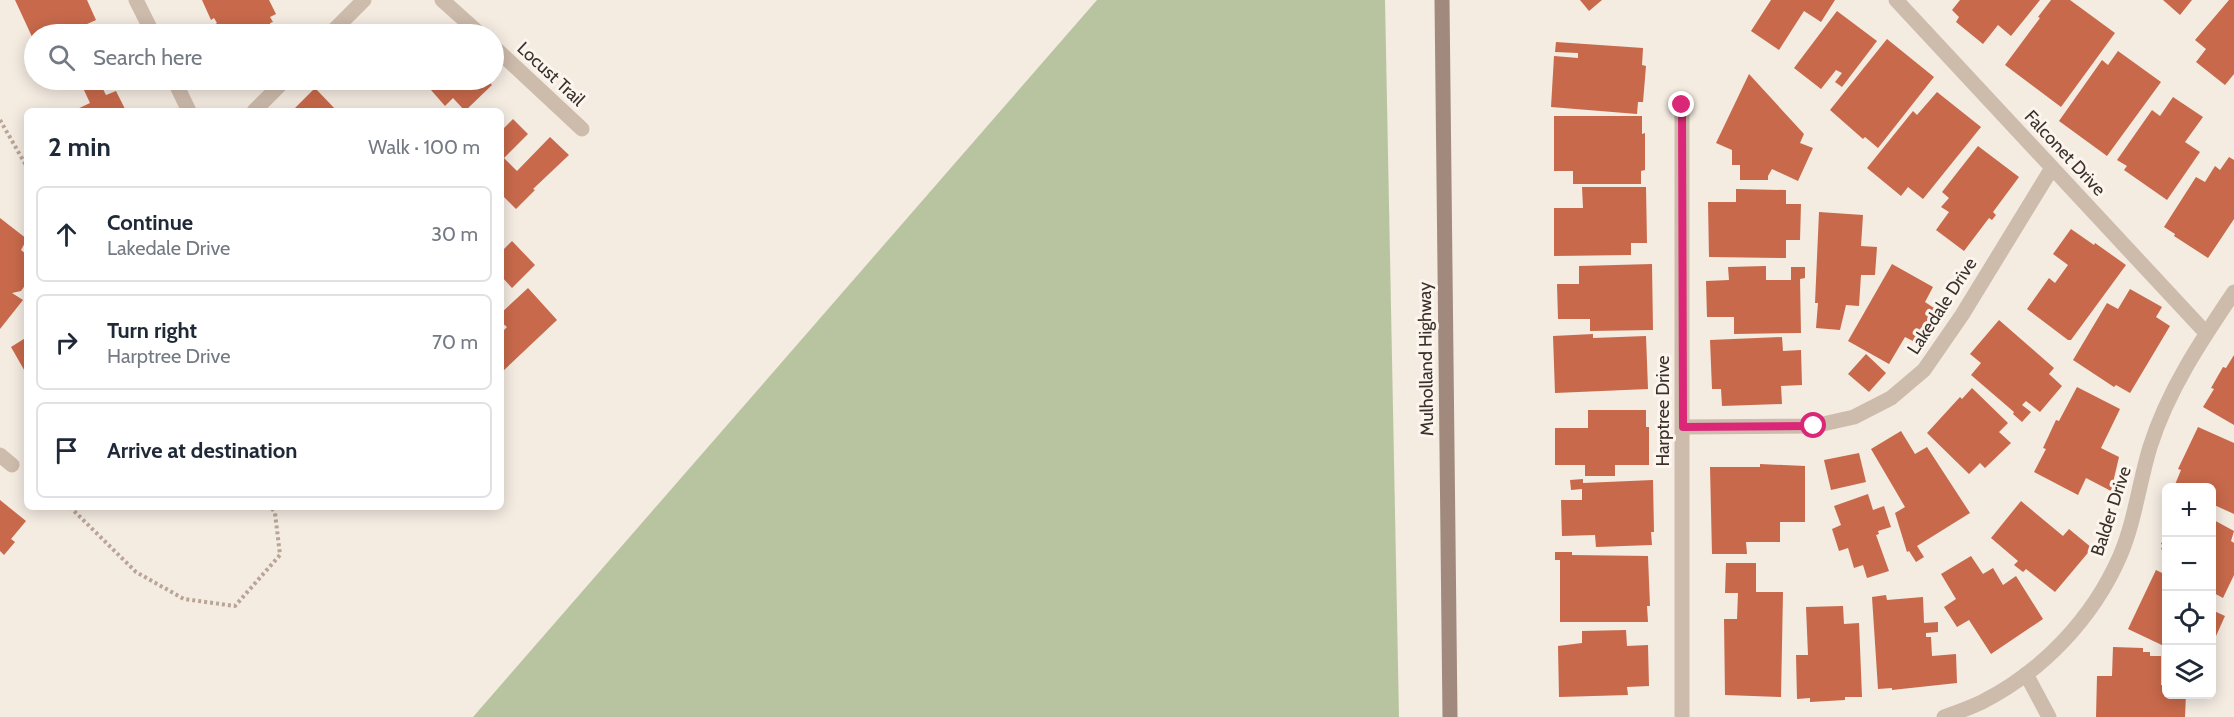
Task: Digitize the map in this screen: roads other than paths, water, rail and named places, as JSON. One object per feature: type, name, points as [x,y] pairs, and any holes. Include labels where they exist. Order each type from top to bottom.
[{"type":"main road","name":"Mulholland Highway","points":[[1442,0],[1450,717]]},
{"type":"street","points":[[136,0],[148,24]]},
{"type":"street","points":[[340,24],[364,0]]},
{"type":"street","points":[[442,0],[469,24]]},
{"type":"street","name":"Falconet Drive","points":[[1896,0],[2206,333]]},
{"type":"street","name":"Locust Trail","points":[[504,56],[582,129]]},
{"type":"street","points":[[179,90],[188,108]]},
{"type":"street","points":[[257,108],[275,90]]},
{"type":"street","name":"Harptree Drive","points":[[1682,105],[1682,717]]},
{"type":"street","name":"Lakedale Drive","points":[[1683,427],[1814,426],[1854,417],[1891,398],[1924,370],[1962,315],[2052,168]]},
{"type":"street","name":"Balder Drive","points":[[1944,717],[1982,701],[2026,674],[2067,639],[2097,599],[2120,556],[2136,507],[2151,446],[2176,382],[2234,292]]},
{"type":"street","points":[[2026,674],[2049,717]]}]
